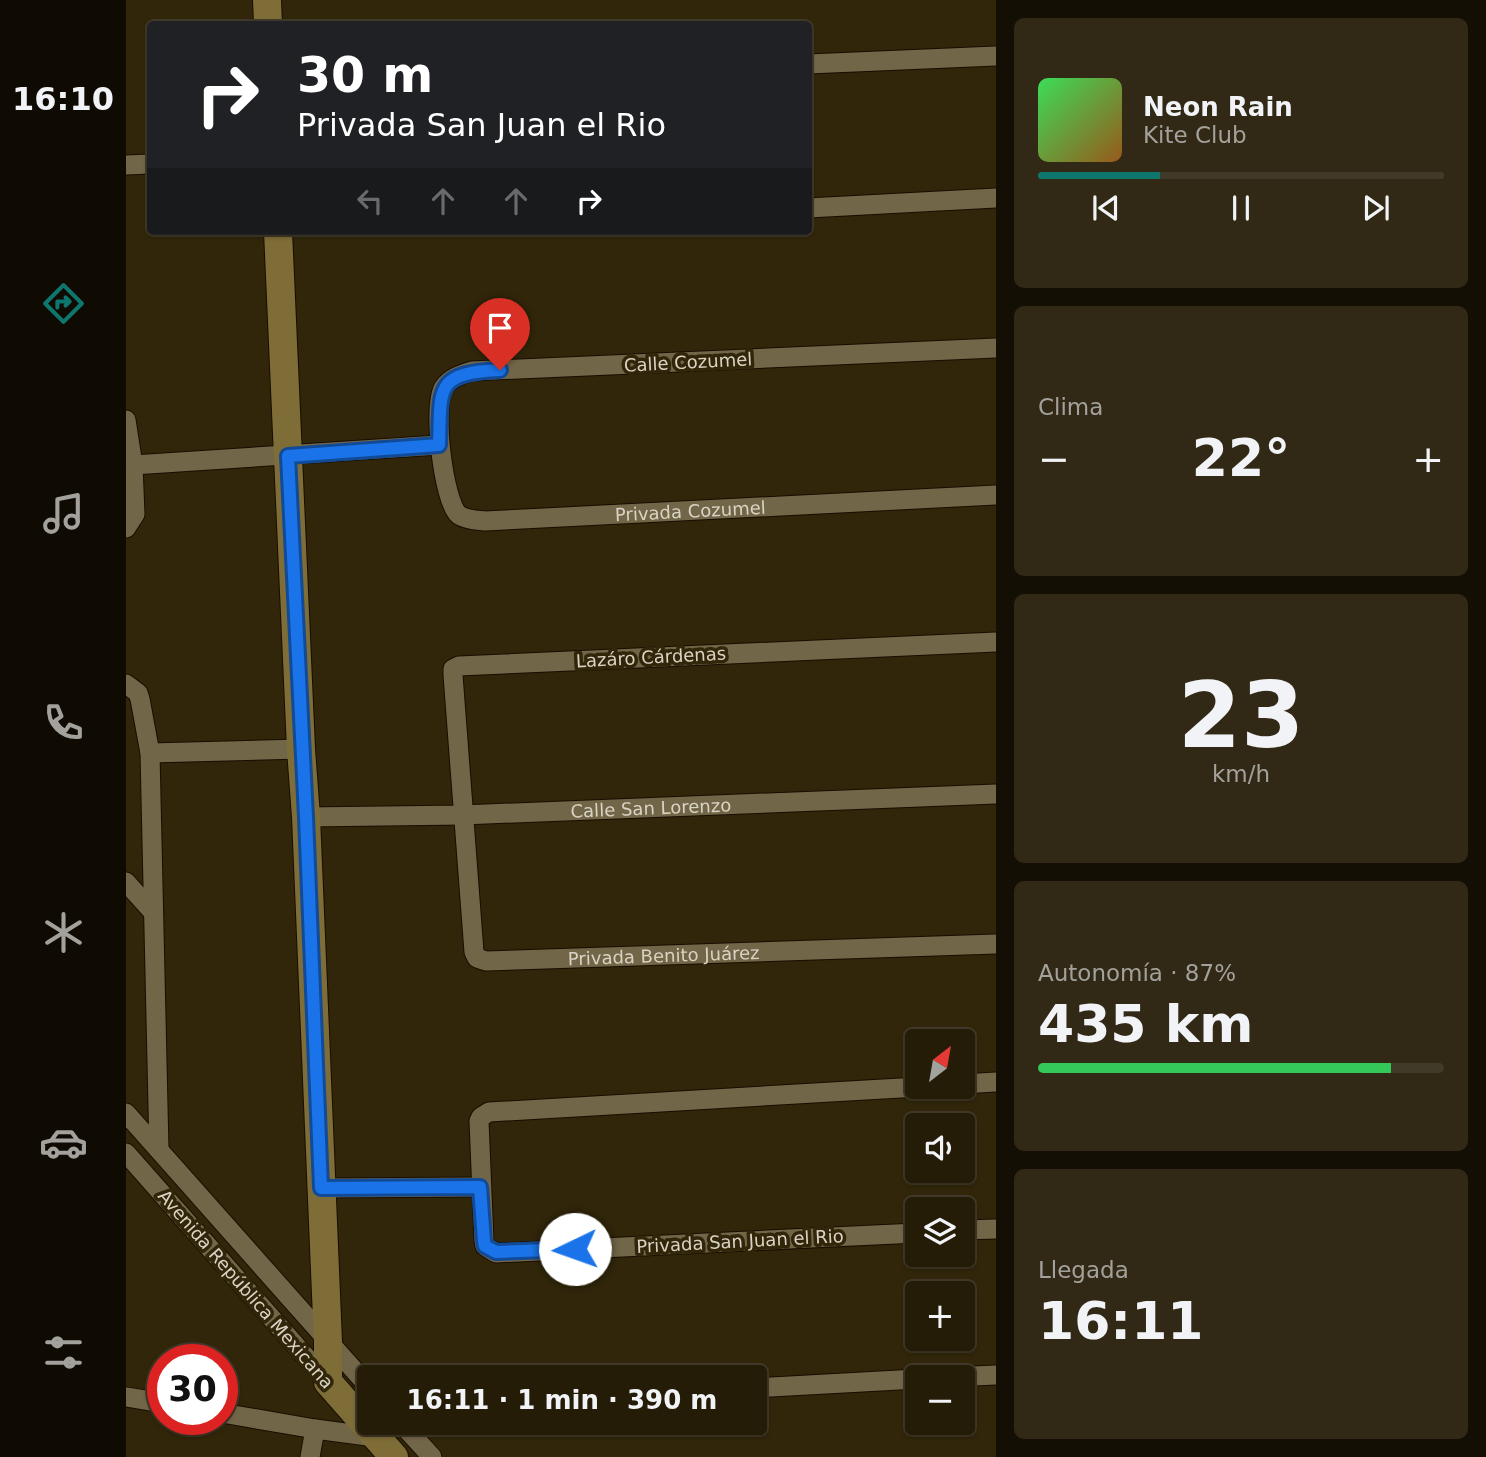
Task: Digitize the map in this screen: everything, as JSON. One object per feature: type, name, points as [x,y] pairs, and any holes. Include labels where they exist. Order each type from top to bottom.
[{"type":"street","points":[[267,0],[268,21]]},
{"type":"street","points":[[812,64],[996,56]]},
{"type":"street","points":[[126,165],[147,164]]},
{"type":"street","points":[[812,208],[996,198]]},
{"type":"street","points":[[278,235],[306,817],[328,1382]]},
{"type":"street","name":"Calle Cozumel","points":[[439,445],[440,396],[444,387],[461,374],[472,371],[996,348]]},
{"type":"street","points":[[126,420],[133,465],[135,514],[126,528]]},
{"type":"street","points":[[133,465],[439,445]]},
{"type":"street","name":"Privada Cozumel","points":[[439,445],[452,507],[461,517],[485,521],[996,495]]},
{"type":"street","name":"Lazáro Cárdenas","points":[[462,815],[453,675],[453,669],[458,666],[996,642]]},
{"type":"street","points":[[126,684],[138,693],[141,699],[150,753],[159,1150]]},
{"type":"street","points":[[150,753],[301,749]]},
{"type":"street","name":"Calle San Lorenzo","points":[[306,817],[462,815],[996,794]]},
{"type":"street","name":"Privada Benito Juárez","points":[[462,815],[474,951],[477,958],[486,961],[996,944]]},
{"type":"street","points":[[126,882],[152,911]]},
{"type":"street","points":[[975,1083],[996,1082]]},
{"type":"street","name":"Privada San Juan el Rio","points":[[905,1088],[489,1112],[481,1117],[480,1187],[485,1246],[496,1252],[905,1234]]},
{"type":"street","name":"Avenida República Mexicana","points":[[126,1112],[357,1374]]},
{"type":"street","name":"Avenida República Mexicana","points":[[126,1153],[385,1447]]},
{"type":"street","points":[[321,1188],[480,1187]]},
{"type":"street","points":[[975,1230],[996,1229]]},
{"type":"street","points":[[975,1376],[996,1375]]},
{"type":"street","points":[[767,1387],[905,1380]]},
{"type":"street","points":[[130,1394],[147,1399]]},
{"type":"street","points":[[238,1416],[314,1429],[385,1447]]},
{"type":"street","points":[[310,1457],[314,1429]]},
{"type":"street","points":[[412,1435],[432,1457]]},
{"type":"route","points":[[500,370],[461,374],[444,387],[440,396],[439,445],[288,456],[321,1188],[480,1187],[484,1241],[488,1249],[496,1252],[575,1249]]}]
